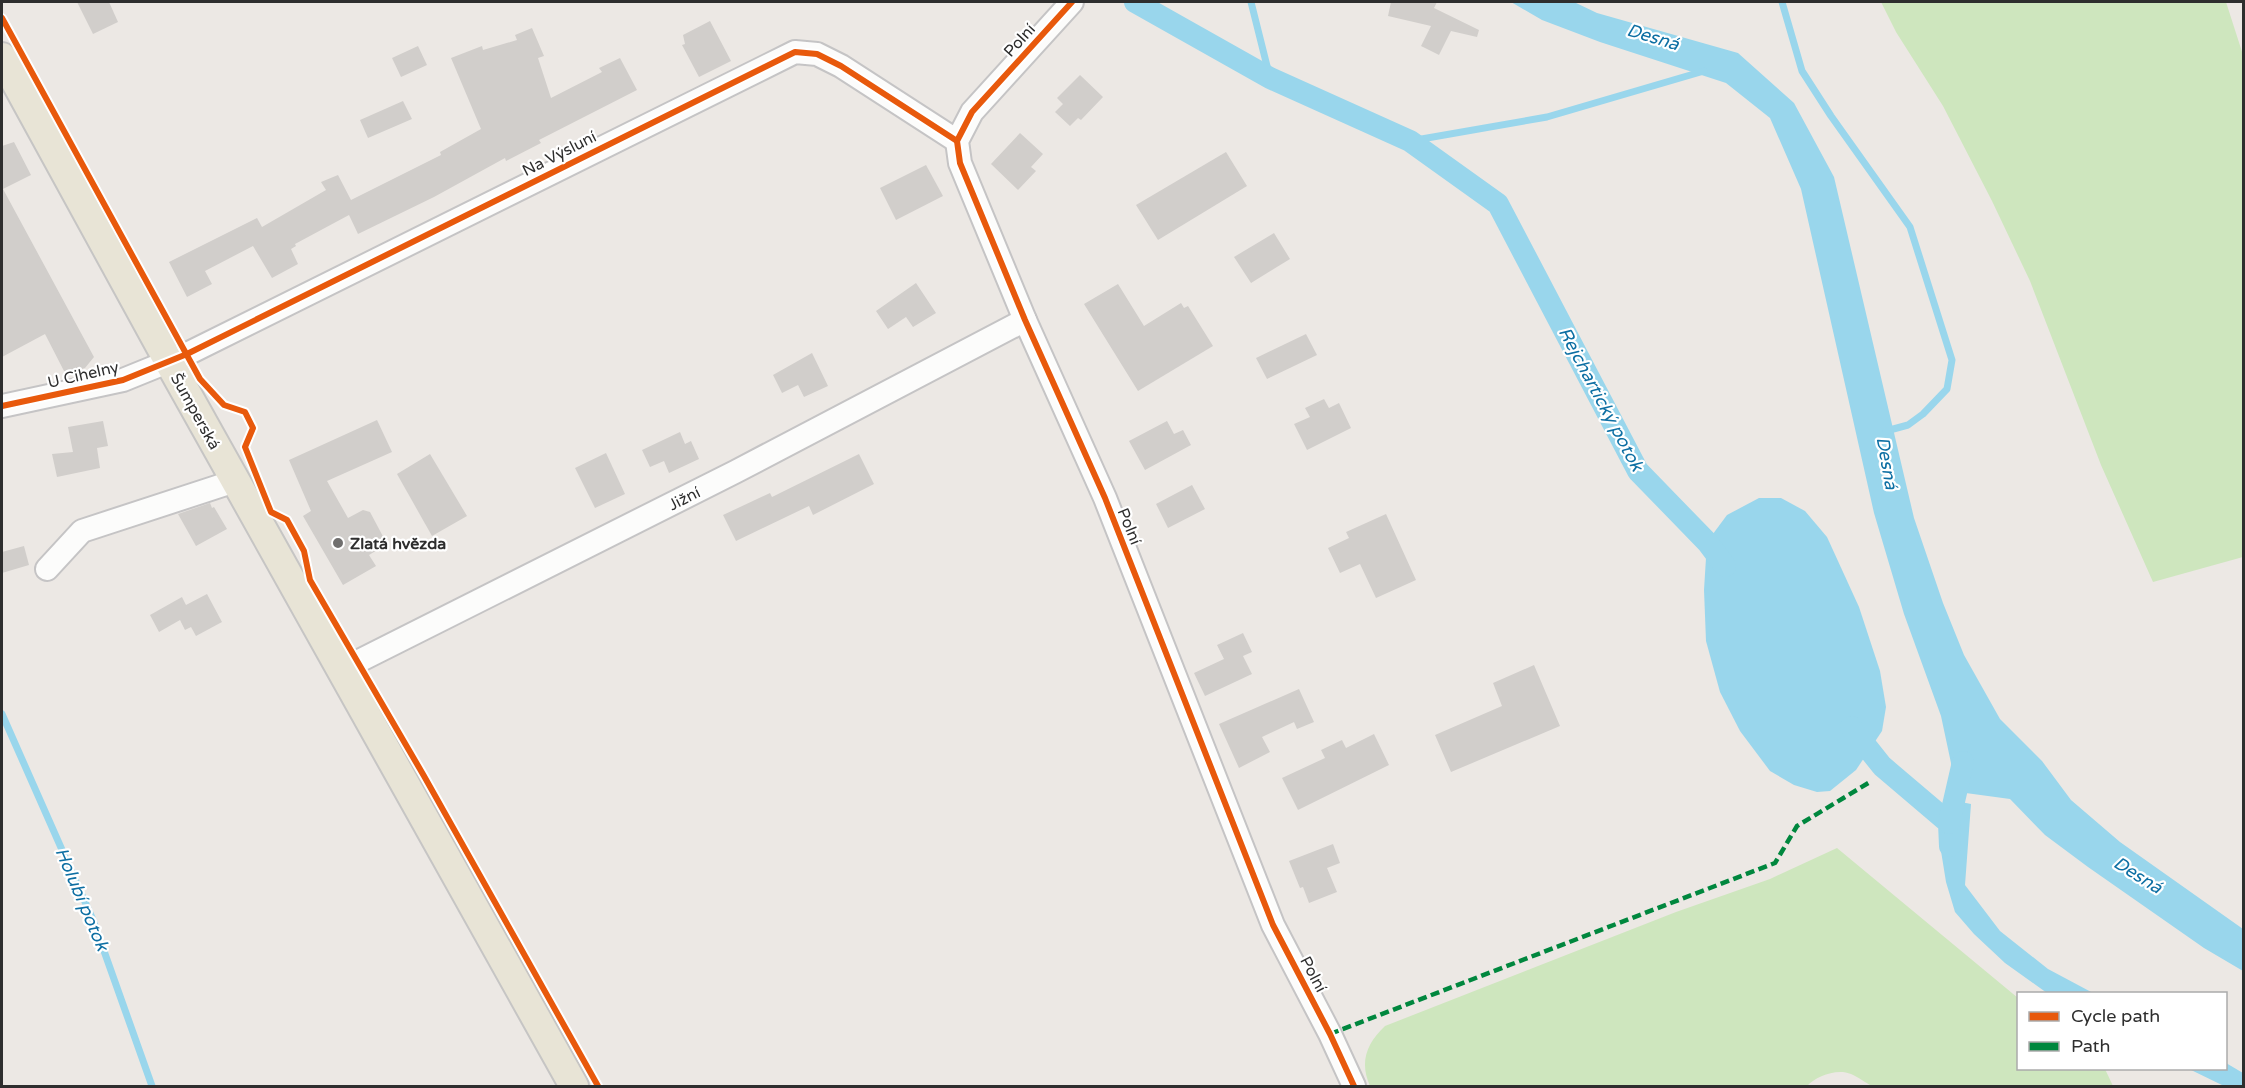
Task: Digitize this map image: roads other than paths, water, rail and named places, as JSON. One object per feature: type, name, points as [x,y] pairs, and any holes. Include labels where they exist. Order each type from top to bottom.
[{"type":"main road","name":"Šumperská","points":[[3,64],[574,1086]]},
{"type":"street","name":"Polní","points":[[1072,2],[972,112],[957,141],[960,163],[1025,320],[1105,498],[1273,925],[1330,1034],[1354,1086]]},
{"type":"street","name":"Na Výsluní","points":[[169,362],[795,52],[817,54],[841,66],[957,141]]},
{"type":"street","name":"Jižní","points":[[341,670],[735,472],[1025,320]]},
{"type":"street","name":"U Cihelny","points":[[2,406],[123,380],[169,362]]},
{"type":"street","points":[[47,569],[82,531],[235,481]]},
{"type":"water","name":"Desná","points":[[1511,2],[1574,2],[1597,13],[1738,53],[1794,103],[1834,177],[1914,518],[1943,603],[1964,655],[2000,719],[2042,761],[2071,800],[2120,842],[2243,929],[2243,971],[2204,948],[2088,867],[2045,835],[2010,799],[1951,791],[1951,763],[1941,716],[1904,614],[1874,513],[1801,189],[1770,118],[1726,83],[1600,42],[1542,20]]},
{"type":"water","points":[[1759,498],[1781,498],[1805,511],[1827,537],[1859,607],[1880,671],[1886,707],[1882,731],[1856,770],[1830,791],[1817,792],[1794,785],[1770,771],[1740,731],[1720,692],[1706,641],[1704,590],[1707,542],[1727,515]]},
{"type":"water","points":[[1946,799],[1971,804],[1965,885],[2000,931],[2048,969],[2091,992],[2046,992],[2005,963],[1974,934],[1955,912],[1946,882],[1941,851]]},
{"type":"water","points":[[2227,1064],[2243,1073],[2243,1086],[2224,1086],[2191,1070],[2227,1070]]},
{"type":"waterway","name":"Rejchartický potok","points":[[1135,2],[1270,78],[1410,141],[1498,204],[1638,471],[1707,542],[1725,566]]},
{"type":"waterway","points":[[1251,2],[1270,78]]},
{"type":"waterway","name":"Desná","points":[[1782,2],[1802,71],[1910,227],[1952,360],[1947,389],[1923,414],[1908,425],[1886,431]]},
{"type":"waterway","points":[[1410,141],[1547,117],[1704,71]]},
{"type":"waterway","name":"Holubí potok","points":[[2,714],[93,920],[152,1086]]},
{"type":"waterway","name":"Rejchartický potok","points":[[1851,727],[1882,766],[1949,823],[1950,846]]},
{"type":"waterway","points":[[1949,823],[1963,762]]},
{"type":"place","name":"Zlatá hvězda","points":[[338,543]]}]
